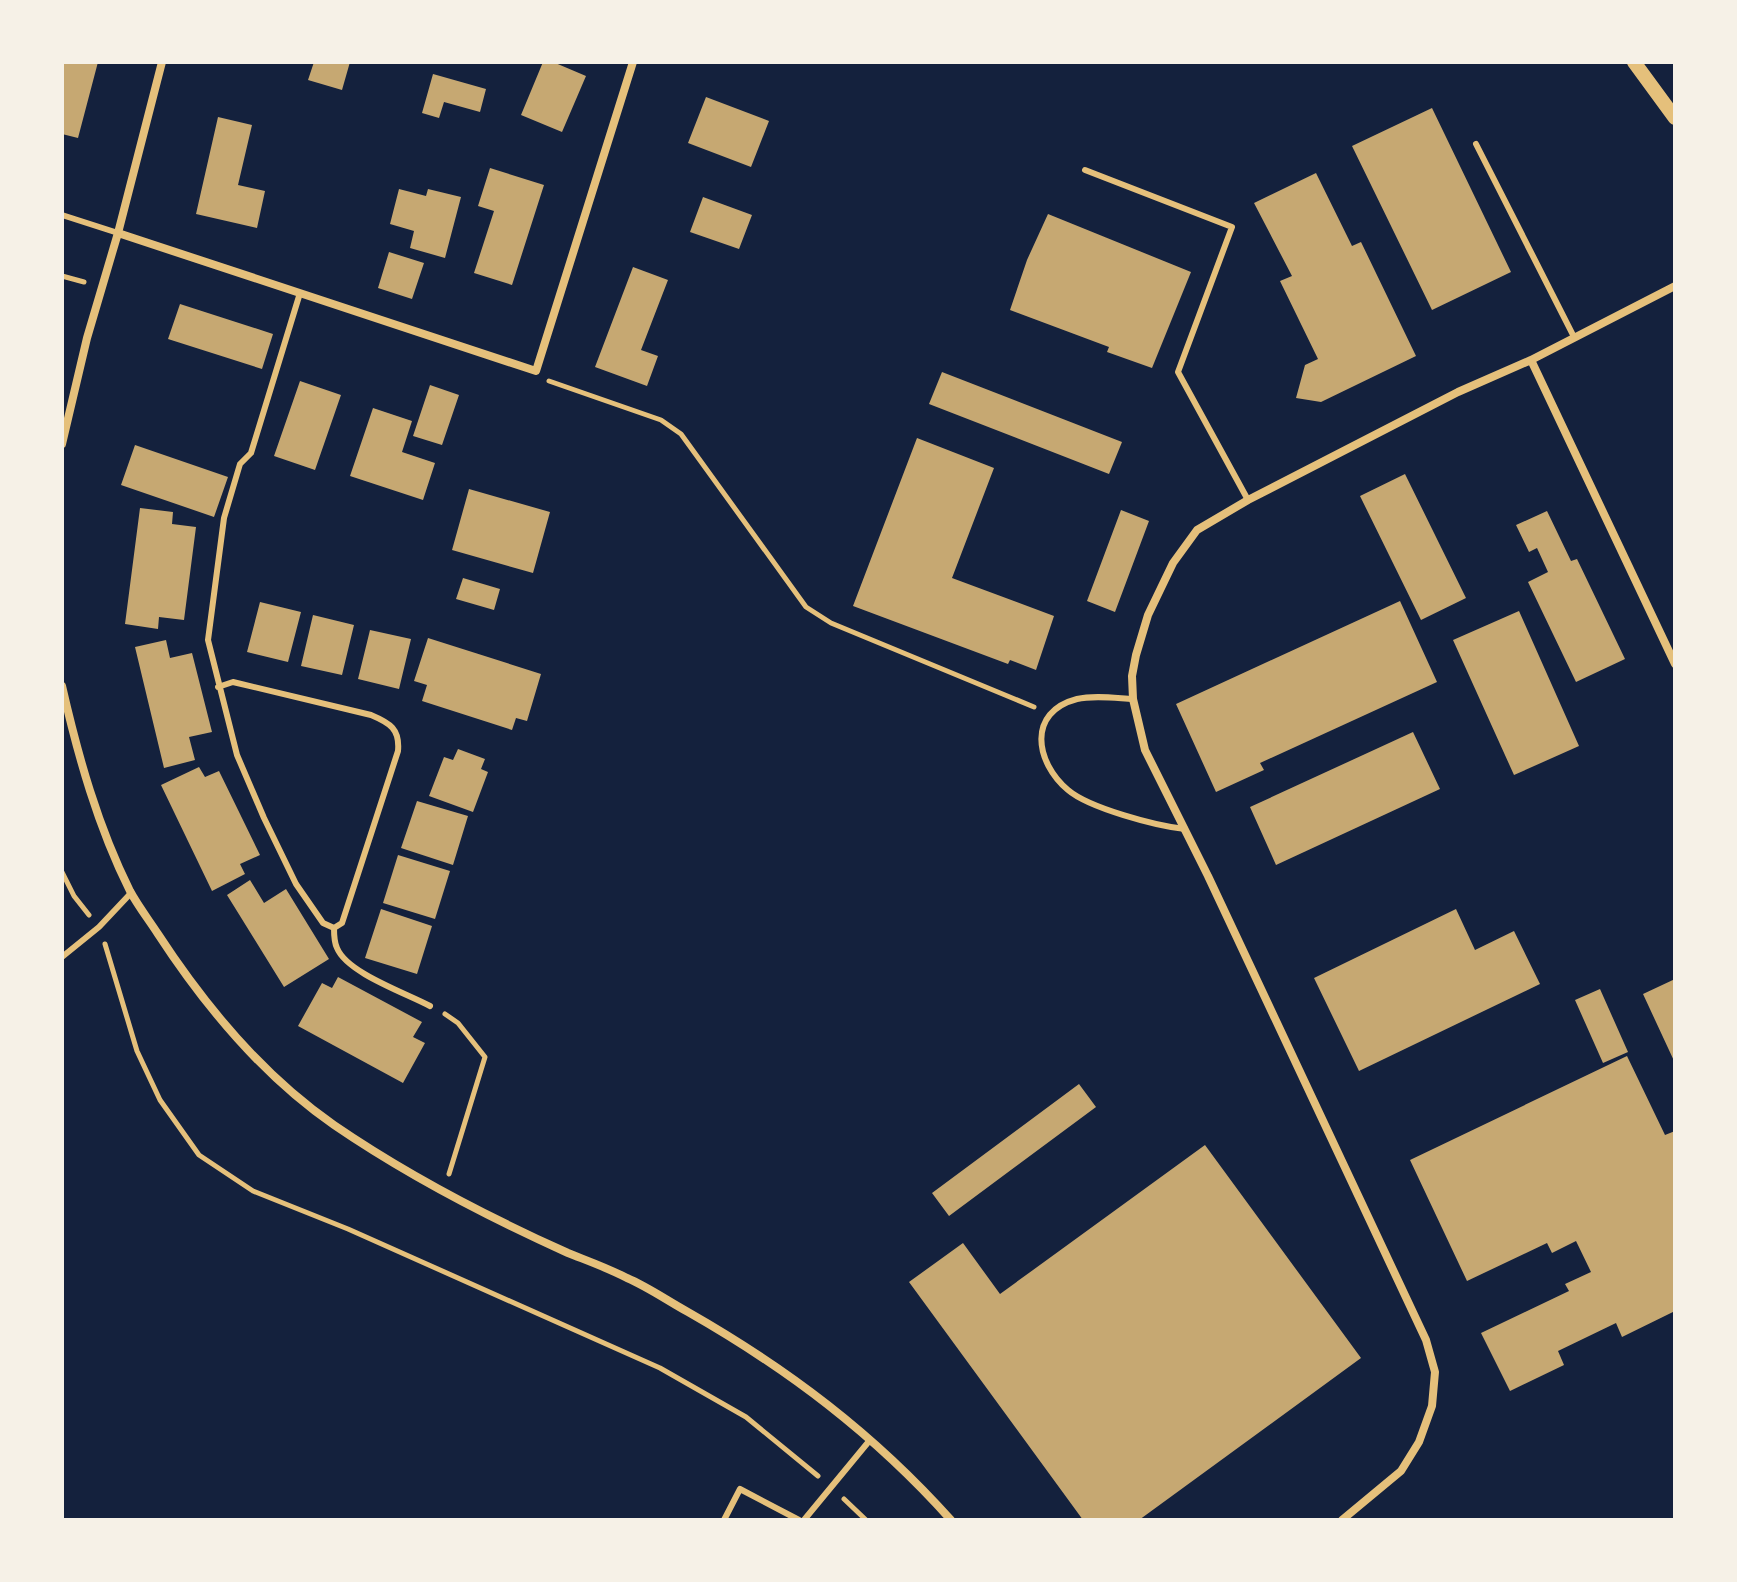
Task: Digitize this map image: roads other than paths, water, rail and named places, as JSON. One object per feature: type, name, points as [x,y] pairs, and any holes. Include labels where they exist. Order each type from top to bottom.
[{"type":"street","points":[[62,444],[162,62]]},
{"type":"street","points":[[118,233],[536,371],[633,62]]},
{"type":"street","points":[[1634,62],[1675,118]]},
{"type":"street","points":[[1342,1520],[1401,1471],[1419,1442],[1432,1406],[1435,1372],[1426,1340],[1145,750],[1136,720],[1132,676],[1148,615],[1173,563],[1197,530],[1248,500],[1458,392],[1531,360],[1675,286]]},
{"type":"street","points":[[1531,360],[1675,664]]},
{"type":"street","points":[[62,686],[72,733],[97,811],[131,893],[176,962],[218,1015],[279,1082],[333,1124],[444,1191],[567,1252],[629,1278],[751,1348],[833,1407],[915,1479],[951,1520]]},
{"type":"lane","points":[[1476,144],[1574,337]]},
{"type":"lane","points":[[1085,170],[1232,227],[1178,372],[1248,500]]},
{"type":"lane","points":[[62,215],[118,233]]},
{"type":"lane","points":[[300,293],[251,453],[240,464],[224,518],[208,640],[237,755],[264,818],[296,884],[323,923],[334,928]]},
{"type":"lane","points":[[218,687],[233,682],[356,711],[388,722],[396,730],[398,751],[342,923],[334,928]]},
{"type":"lane","points":[[1133,699],[1079,698],[1058,706],[1043,724],[1041,743],[1051,770],[1069,791],[1097,804],[1159,826],[1185,829]]},
{"type":"lane","points":[[62,957],[99,927],[131,893]]},
{"type":"lane","points":[[334,928],[335,945],[353,967],[430,1006]]},
{"type":"lane","points":[[724,1520],[740,1489],[802,1520],[870,1440]]}]
